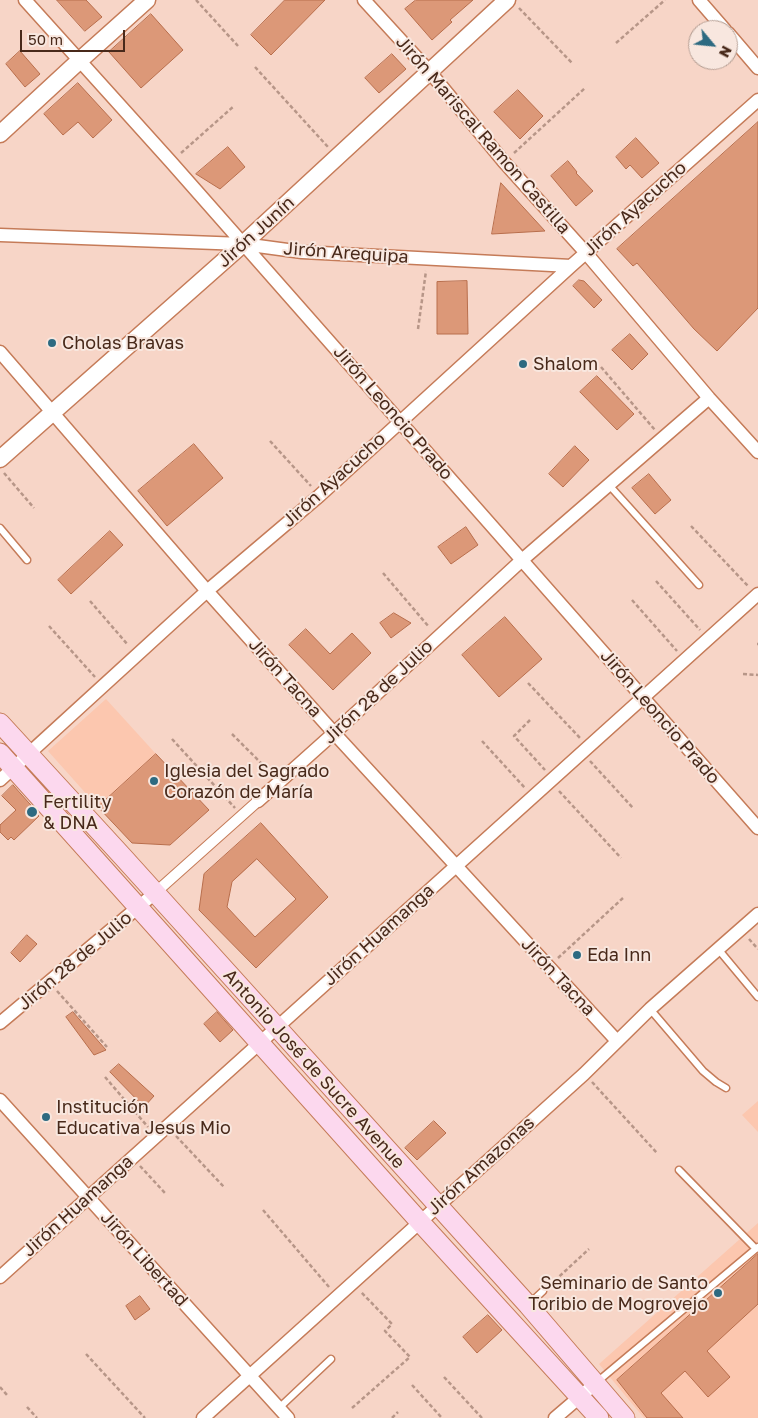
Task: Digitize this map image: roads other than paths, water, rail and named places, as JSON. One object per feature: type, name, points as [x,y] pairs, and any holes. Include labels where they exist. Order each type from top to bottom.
[{"type":"main road","name":"Antonio José de Sucre Avenue","points":[[0,723],[528,1305],[625,1418]]},
{"type":"main road","name":"Antonio José de Sucre Avenue","points":[[0,753],[7,774],[139,908],[420,1222],[599,1418]]},
{"type":"street","name":"Jirón Leoncio Prado","points":[[25,0],[171,162],[758,828]]},
{"type":"street","points":[[0,134],[147,0]]},
{"type":"street","name":"Jirón Mariscal Ramon Castilla","points":[[364,0],[429,71],[504,162],[586,253],[709,398],[758,452]]},
{"type":"street","points":[[699,0],[716,20]]},
{"type":"street","name":"Jirón Junín","points":[[0,459],[243,244],[429,71],[512,4]]},
{"type":"street","points":[[738,45],[758,68]]},
{"type":"street","name":"Jirón Ayacucho","points":[[7,774],[207,591],[319,496],[571,266],[758,100]]},
{"type":"street","name":"Jirón Arequipa","points":[[0,235],[243,244],[302,252],[571,266]]},
{"type":"street","name":"Jirón Tacna","points":[[0,352],[207,591],[334,733],[617,1041]]},
{"type":"street","name":"Jirón 28 de Julio","points":[[0,1024],[139,908],[334,733],[522,560],[709,398]]},
{"type":"street","name":"Jirón Huamanga","points":[[0,1276],[757,595]]},
{"type":"street","name":"Jirón Amazonas","points":[[203,1418],[584,1074],[650,1010],[758,914]]},
{"type":"street","name":"Jirón Libertad","points":[[0,1100],[288,1418]]},
{"type":"street","points":[[556,1418],[596,1383]]},
{"type":"lane","points":[[609,485],[699,585]]},
{"type":"lane","points":[[0,528],[27,560]]},
{"type":"lane","points":[[718,949],[758,996]]},
{"type":"lane","points":[[650,1010],[703,1071],[726,1088]]},
{"type":"lane","points":[[596,1383],[757,1248],[679,1170]]},
{"type":"lane","points":[[528,1305],[543,1291]]},
{"type":"lane","points":[[279,1408],[331,1359]]},
{"type":"place","name":"Cholas Bravas","points":[[52,343]]},
{"type":"place","name":"Shalom","points":[[523,364]]},
{"type":"place","name":"Iglesia del Sagrado Corazón de María","points":[[154,781]]},
{"type":"place","name":"Fertility & DNA","points":[[32,812]]},
{"type":"place","name":"Eda Inn","points":[[577,955]]},
{"type":"place","name":"Institución Educativa Jesus Mio","points":[[46,1117]]},
{"type":"place","name":"Seminario de Santo Toribio de Mogrovejo","points":[[718,1293]]}]
